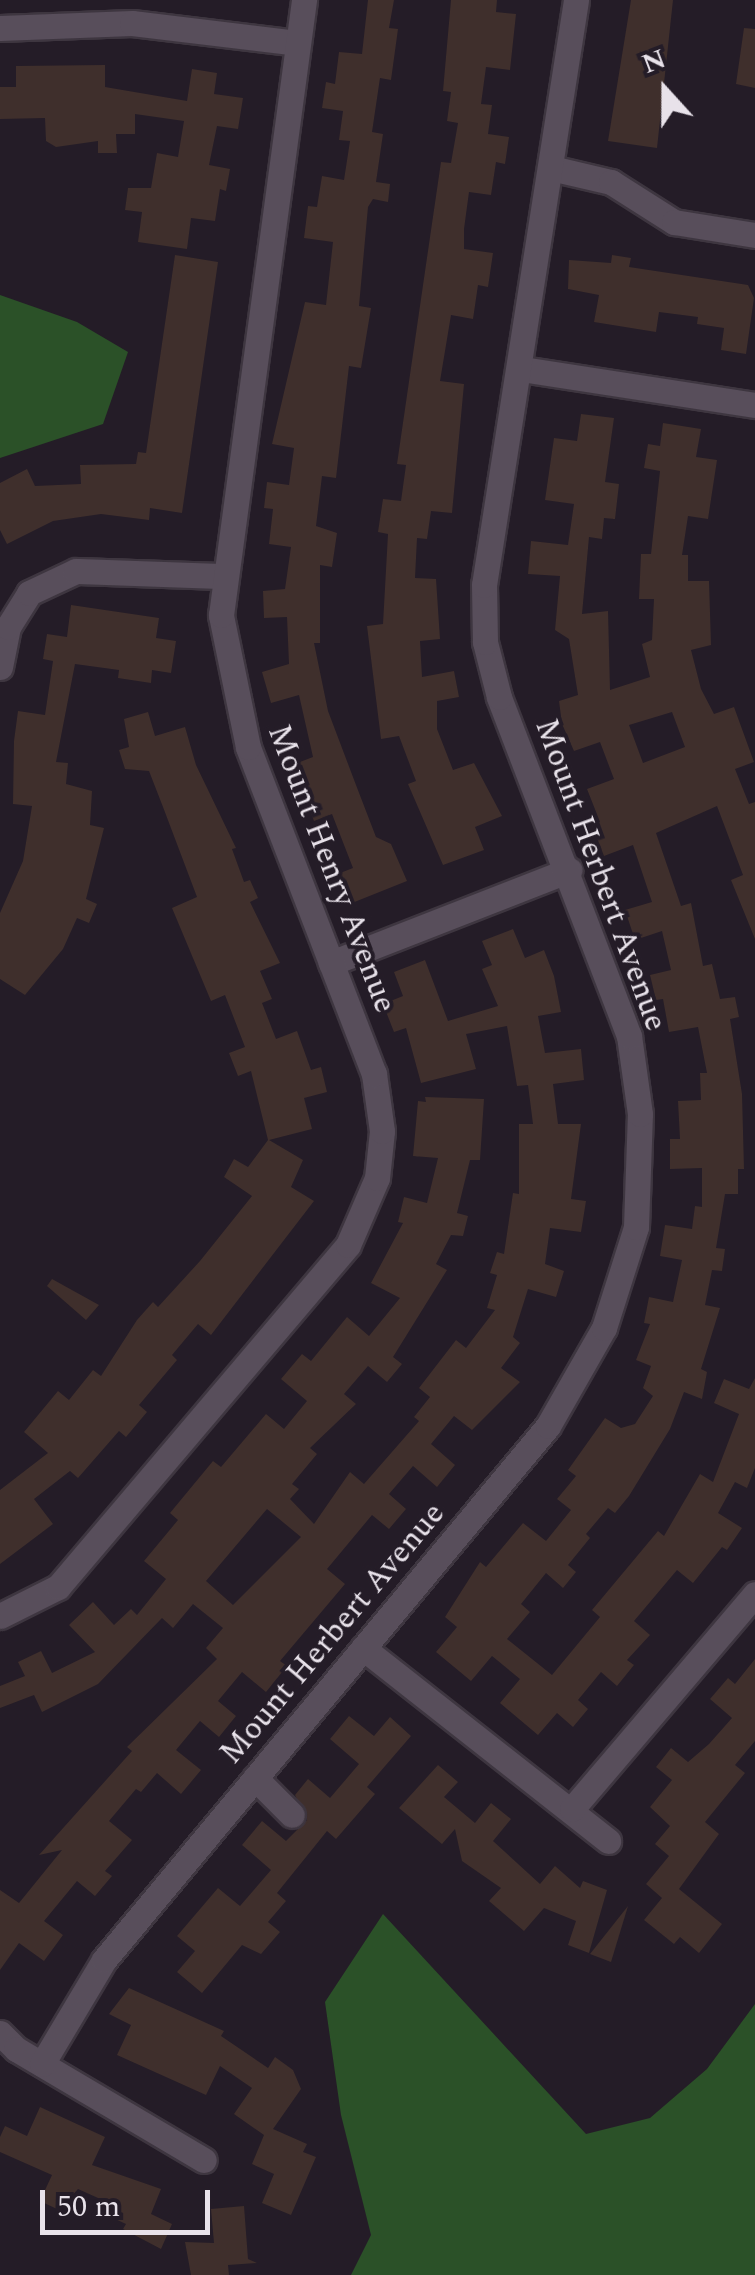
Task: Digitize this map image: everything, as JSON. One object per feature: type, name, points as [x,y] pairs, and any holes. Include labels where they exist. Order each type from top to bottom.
[{"type":"street","name":"Mount Henry Avenue","points":[[0,1616],[58,1587],[348,1245],[366,1211],[382,1131],[374,1074],[232,691],[222,576],[304,0]]},
{"type":"street","name":"Mount Herbert Avenue","points":[[42,2064],[104,1960],[548,1426],[604,1328],[636,1227],[640,1114],[629,1036],[570,870],[499,698],[485,642],[484,585],[522,369],[576,0]]},
{"type":"street","points":[[0,28],[132,23],[297,43]]},
{"type":"street","points":[[551,168],[611,182],[674,222],[755,235]]},
{"type":"street","points":[[522,369],[755,404]]},
{"type":"street","points":[[0,667],[8,627],[29,592],[76,571],[222,576]]},
{"type":"street","points":[[331,963],[570,870]]},
{"type":"street","points":[[572,1810],[755,1594]]},
{"type":"street","points":[[364,1648],[608,1841]]},
{"type":"street","points":[[255,1778],[292,1814]]},
{"type":"street","points":[[0,2033],[42,2064],[204,2160]]},
{"type":"green space","points":[[0,295],[77,322],[128,352],[103,424],[0,458]]},
{"type":"green space","points":[[383,1914],[586,2134],[650,2118],[707,2069],[755,2004],[755,2275],[351,2275],[371,2235],[341,2115],[325,2002]]},
{"type":"building","points":[[368,0],[394,0],[389,28],[398,29],[391,80],[380,78],[372,132],[383,134],[376,182],[390,184],[388,202],[373,199],[368,207],[359,306],[371,308],[361,368],[349,366],[336,478],[322,476],[316,526],[337,533],[332,567],[320,565],[320,643],[314,643],[328,711],[376,837],[391,844],[407,881],[347,905],[335,875],[353,868],[332,814],[314,821],[292,765],[313,757],[299,695],[271,703],[262,672],[289,664],[287,617],[264,618],[263,591],[285,589],[291,547],[269,544],[273,509],[264,508],[267,482],[289,485],[294,448],[272,444],[305,302],[326,305],[333,242],[304,238],[308,206],[317,207],[322,176],[344,180],[350,141],[339,140],[343,111],[322,108],[326,82],[335,84],[339,52],[362,54]]},
{"type":"building","points":[[451,0],[497,0],[496,12],[516,14],[510,70],[486,67],[481,104],[492,105],[488,134],[509,137],[505,164],[496,162],[491,195],[469,192],[464,229],[464,249],[493,253],[488,287],[478,285],[473,319],[451,315],[440,381],[464,384],[452,513],[431,511],[427,539],[417,538],[415,578],[436,579],[440,639],[420,641],[422,677],[454,671],[459,697],[437,701],[437,729],[453,770],[474,763],[502,816],[475,827],[484,850],[443,865],[408,784],[416,781],[399,736],[381,739],[367,626],[383,624],[388,534],[378,532],[383,499],[401,501],[406,465],[397,464],[441,162],[451,163],[458,123],[447,121],[451,92],[443,91]]},
{"type":"building","points":[[631,0],[673,0],[657,148],[608,141]]},
{"type":"building","points":[[744,28],[755,29],[755,88],[736,84]]},
{"type":"building","points":[[105,65],[105,87],[187,101],[192,69],[217,73],[214,94],[243,98],[238,129],[217,126],[209,165],[230,169],[226,191],[220,189],[215,221],[191,218],[187,249],[138,242],[142,212],[125,210],[128,188],[151,188],[157,153],[178,157],[184,121],[135,114],[135,134],[116,134],[117,153],[98,153],[98,141],[56,147],[46,141],[45,118],[0,119],[0,87],[16,87],[16,66]]},
{"type":"building","points":[[175,255],[218,262],[182,513],[150,508],[149,520],[101,514],[53,521],[7,544],[0,530],[0,483],[27,469],[35,486],[81,484],[80,465],[136,464],[138,452],[146,453]]},
{"type":"building","points":[[612,255],[631,258],[629,267],[748,285],[754,298],[746,354],[721,350],[724,328],[697,324],[698,317],[659,312],[656,332],[594,322],[599,295],[568,289],[569,260],[611,263]]},
{"type":"building","points":[[581,414],[614,418],[605,482],[619,484],[615,519],[604,518],[602,539],[589,537],[582,614],[608,611],[610,690],[650,677],[642,644],[652,640],[654,599],[639,599],[641,554],[651,554],[660,471],[644,468],[648,444],[660,446],[663,423],[701,429],[696,457],[717,460],[708,519],[688,516],[682,555],[688,555],[688,581],[709,581],[711,645],[691,650],[701,689],[714,714],[734,707],[754,762],[735,769],[749,804],[755,802],[755,939],[731,880],[743,875],[717,806],[656,833],[681,906],[691,903],[703,966],[712,964],[720,999],[735,997],[739,1017],[730,1019],[742,1094],[744,1169],[738,1169],[738,1194],[725,1194],[716,1248],[725,1249],[722,1271],[712,1270],[705,1305],[720,1308],[701,1369],[707,1372],[702,1399],[684,1392],[670,1429],[629,1496],[615,1513],[608,1508],[586,1534],[590,1538],[568,1565],[576,1572],[563,1588],[546,1573],[521,1604],[530,1612],[507,1639],[552,1675],[600,1617],[592,1610],[658,1531],[664,1536],[700,1474],[713,1482],[739,1414],[714,1403],[724,1379],[749,1389],[755,1378],[755,1468],[747,1488],[735,1482],[718,1513],[742,1528],[727,1550],[722,1547],[693,1583],[677,1570],[634,1621],[650,1635],[627,1660],[634,1665],[617,1686],[601,1672],[578,1700],[588,1709],[573,1727],[557,1713],[538,1735],[500,1703],[520,1679],[492,1656],[471,1681],[436,1652],[457,1627],[445,1617],[480,1562],[486,1567],[523,1523],[546,1541],[571,1510],[557,1499],[576,1476],[568,1470],[605,1418],[621,1428],[635,1424],[653,1396],[643,1388],[651,1366],[636,1360],[650,1324],[644,1323],[649,1297],[673,1302],[682,1260],[660,1256],[665,1225],[692,1229],[695,1206],[702,1207],[702,1168],[670,1169],[670,1139],[680,1139],[678,1101],[701,1100],[700,1073],[707,1073],[698,1027],[669,1032],[663,999],[656,1000],[650,975],[671,970],[662,931],[635,940],[625,910],[652,902],[633,845],[604,856],[592,825],[600,822],[587,789],[614,779],[600,742],[574,751],[562,724],[559,701],[578,695],[569,639],[555,630],[560,576],[528,574],[531,541],[568,545],[574,504],[545,500],[554,438],[577,441]],"holes":[[[672,712],[685,747],[643,763],[629,725]]]},
{"type":"building","points":[[71,605],[159,618],[156,638],[176,641],[171,673],[152,670],[151,683],[118,678],[119,670],[75,664],[56,762],[68,763],[66,784],[92,791],[90,825],[104,828],[86,899],[97,904],[89,923],[77,918],[63,949],[25,995],[0,979],[0,913],[23,861],[32,806],[13,804],[14,741],[18,711],[45,715],[53,661],[43,659],[47,634],[67,637]]},
{"type":"building","points":[[148,712],[155,736],[185,727],[196,765],[236,848],[232,849],[244,882],[250,880],[258,898],[250,902],[280,963],[260,971],[272,999],[262,1003],[276,1039],[297,1031],[311,1070],[321,1067],[327,1092],[304,1098],[312,1129],[269,1140],[303,1160],[291,1187],[314,1201],[211,1335],[198,1324],[172,1355],[177,1360],[139,1405],[147,1412],[126,1437],[119,1431],[78,1478],[70,1471],[34,1499],[53,1524],[0,1564],[0,1490],[48,1453],[24,1432],[58,1391],[69,1400],[93,1370],[101,1376],[137,1320],[153,1302],[158,1307],[200,1261],[252,1196],[224,1177],[234,1159],[248,1167],[268,1140],[251,1071],[238,1076],[229,1053],[245,1047],[225,995],[211,1001],[172,908],[197,897],[163,807],[149,771],[125,769],[119,750],[129,747],[124,719]]},
{"type":"building","points":[[513,929],[525,958],[544,950],[561,1012],[538,1016],[545,1053],[581,1049],[584,1080],[553,1084],[558,1124],[581,1124],[571,1199],[586,1201],[581,1232],[550,1228],[545,1264],[564,1271],[556,1297],[528,1289],[513,1337],[520,1343],[501,1368],[520,1382],[472,1430],[454,1416],[431,1444],[455,1465],[437,1487],[413,1466],[389,1494],[406,1509],[389,1529],[372,1515],[327,1569],[345,1584],[280,1661],[287,1666],[266,1692],[242,1672],[218,1701],[236,1716],[219,1737],[200,1721],[176,1750],[201,1770],[181,1794],[157,1773],[141,1792],[136,1789],[109,1821],[132,1840],[105,1871],[112,1876],[95,1896],[77,1881],[44,1921],[63,1935],[44,1961],[19,1943],[0,1970],[0,1890],[19,1903],[62,1850],[39,1855],[132,1751],[127,1747],[217,1659],[206,1648],[223,1628],[193,1604],[173,1628],[162,1618],[98,1684],[42,1712],[34,1695],[0,1708],[0,1686],[25,1676],[18,1662],[41,1651],[52,1673],[95,1652],[69,1625],[93,1602],[114,1625],[131,1609],[137,1615],[166,1579],[144,1561],[178,1520],[170,1513],[213,1461],[221,1467],[266,1414],[284,1429],[307,1401],[281,1379],[302,1354],[311,1361],[347,1317],[369,1336],[400,1298],[371,1283],[403,1223],[398,1222],[404,1197],[427,1203],[438,1158],[413,1156],[418,1101],[426,1102],[425,1097],[484,1099],[480,1160],[470,1160],[457,1213],[468,1216],[463,1236],[451,1235],[436,1264],[447,1270],[393,1357],[402,1364],[387,1382],[368,1366],[344,1394],[356,1404],[310,1448],[317,1454],[292,1484],[299,1489],[290,1499],[314,1524],[350,1472],[364,1484],[419,1421],[414,1417],[430,1397],[419,1388],[456,1340],[466,1348],[495,1310],[487,1308],[497,1275],[490,1273],[497,1252],[504,1254],[513,1193],[519,1194],[519,1124],[533,1124],[528,1085],[517,1086],[507,1026],[466,1034],[476,1069],[421,1083],[406,1028],[394,1032],[383,1004],[403,996],[394,972],[425,960],[448,1021],[498,1006],[482,969],[492,965],[482,941]],"holes":[[[267,1509],[301,1537],[233,1605],[206,1581]]]},
{"type":"building","points":[[52,1279],[99,1305],[86,1320],[47,1286]]},
{"type":"building","points":[[755,1659],[755,1741],[735,1765],[745,1773],[705,1822],[719,1834],[679,1889],[722,1924],[699,1953],[680,1937],[674,1944],[644,1920],[662,1898],[646,1884],[669,1856],[655,1844],[670,1826],[650,1807],[672,1780],[656,1767],[671,1748],[688,1762],[709,1744],[732,1718],[710,1699],[728,1678],[735,1684]]},
{"type":"building","points":[[349,1716],[374,1736],[390,1717],[411,1736],[367,1787],[375,1794],[336,1839],[327,1831],[277,1893],[286,1901],[268,1922],[280,1932],[261,1954],[242,1945],[202,1993],[177,1972],[195,1951],[177,1936],[218,1888],[240,1906],[271,1870],[242,1845],[262,1821],[286,1841],[307,1820],[295,1795],[308,1779],[330,1798],[359,1764],[330,1739]]},
{"type":"building","points":[[438,1765],[458,1782],[444,1797],[475,1823],[491,1803],[511,1819],[493,1841],[540,1884],[555,1866],[580,1888],[583,1881],[607,1890],[589,1953],[568,1945],[576,1921],[544,1908],[524,1931],[489,1901],[501,1888],[462,1861],[455,1829],[442,1844],[399,1808]]},
{"type":"building","points":[[628,1906],[611,1962],[590,1954]]},
{"type":"building","points":[[129,1988],[224,2031],[221,2036],[268,2068],[275,2057],[293,2070],[301,2089],[273,2129],[307,2144],[303,2152],[316,2157],[291,2215],[262,2203],[274,2174],[252,2164],[264,2135],[234,2114],[252,2088],[220,2066],[206,2095],[117,2055],[131,2025],[109,2014]]},
{"type":"building","points":[[40,2107],[105,2137],[92,2165],[161,2189],[151,2214],[172,2224],[161,2249],[123,2229],[126,2224],[113,2218],[118,2207],[78,2189],[59,2210],[40,2201],[52,2175],[0,2152],[0,2137],[5,2126],[27,2136]]},
{"type":"building","points":[[244,2206],[248,2259],[257,2263],[228,2265],[229,2275],[191,2275],[185,2242],[214,2243],[211,2209]]}]
